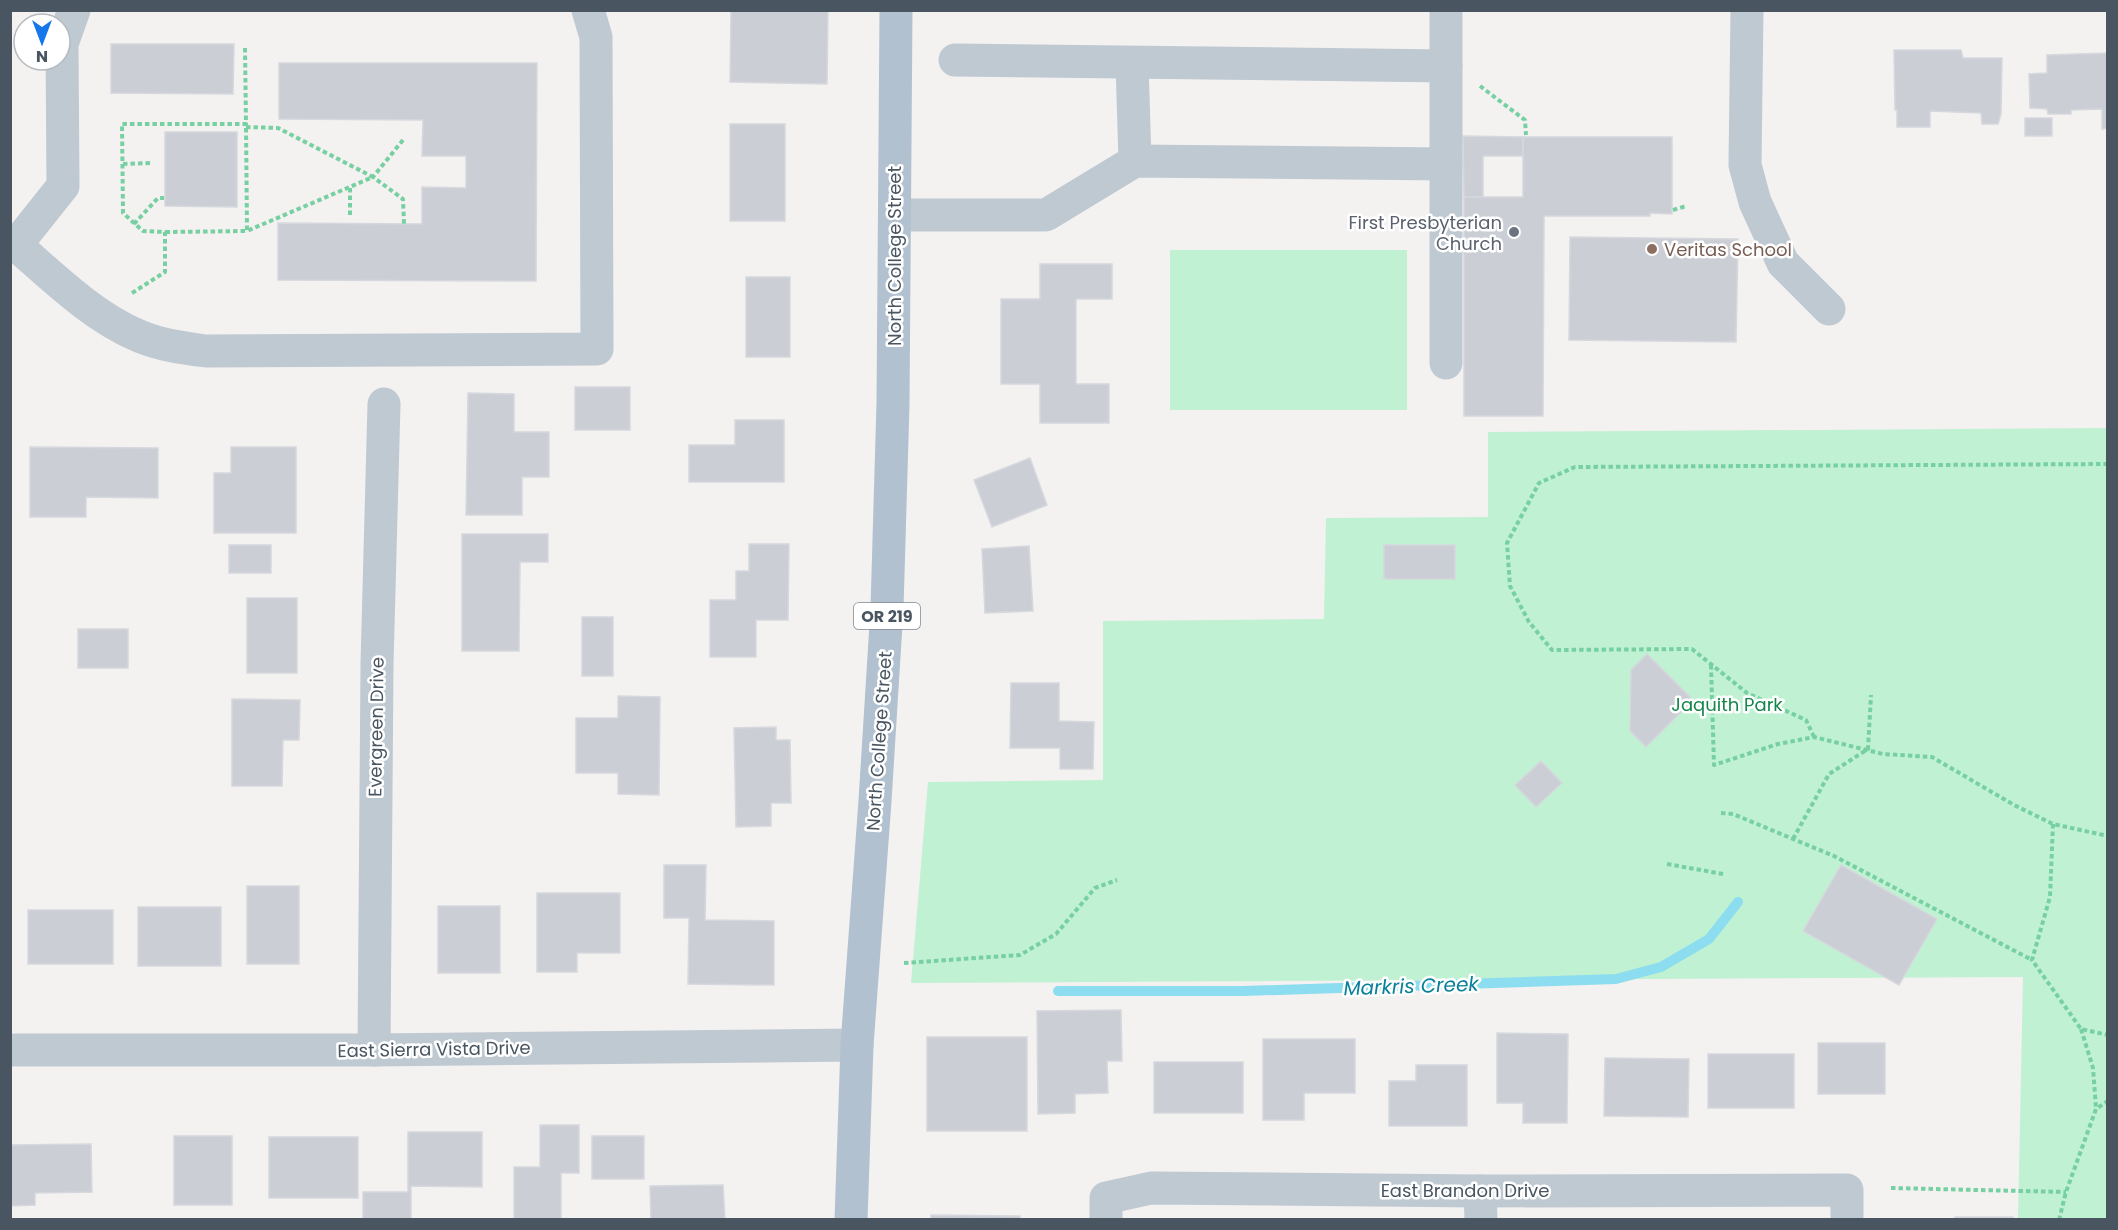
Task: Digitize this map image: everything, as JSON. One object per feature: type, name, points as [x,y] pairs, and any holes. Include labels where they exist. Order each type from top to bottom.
[{"type":"main road","name":"North College Street","points":[[851,1220],[857,1044],[887,608],[893,404],[896,10]]},
{"type":"street","points":[[74,10],[62,44],[63,186],[13,245],[103,318],[139,336],[172,346],[207,351],[597,349],[596,37],[588,10]]},
{"type":"street","points":[[1446,10],[1460,73],[1446,164],[1446,363]]},
{"type":"street","points":[[1747,10],[1745,165],[1755,202],[1783,263],[1829,309]]},
{"type":"street","points":[[955,60],[1460,73]]},
{"type":"street","points":[[1132,63],[1135,161]]},
{"type":"street","points":[[895,215],[1046,215],[1135,161],[1446,164]]},
{"type":"street","name":"Evergreen Drive","points":[[374,1050],[377,664],[384,404]]},
{"type":"street","name":"East Sierra Vista Drive","points":[[10,1050],[374,1050],[857,1044]]},
{"type":"street","name":"East Brandon Drive","points":[[1106,1220],[1106,1198],[1151,1188],[1480,1205],[1847,1205]]},
{"type":"path","points":[[245,48],[247,231]]},
{"type":"path","points":[[1460,73],[1525,120],[1526,135]]},
{"type":"path","points":[[403,140],[373,177],[247,231],[143,231],[123,213],[122,124],[279,128],[373,177],[403,199],[404,224]]},
{"type":"path","points":[[123,164],[153,163]]},
{"type":"path","points":[[350,187],[350,215]]},
{"type":"path","points":[[135,224],[158,198],[164,198]]},
{"type":"path","points":[[1673,210],[1686,206]]},
{"type":"path","points":[[129,295],[165,272],[165,232]]},
{"type":"path","points":[[1814,737],[1806,720],[1747,693],[1692,649],[1552,650],[1529,622],[1510,586],[1507,543],[1539,483],[1575,467],[2108,464]]},
{"type":"path","points":[[1711,665],[1714,765],[1778,744],[1814,737],[1883,754],[1932,757],[2014,805],[2053,824],[2108,836]]},
{"type":"path","points":[[1868,749],[1871,694]]},
{"type":"path","points":[[1793,839],[1829,774],[1868,749]]},
{"type":"path","points":[[1721,813],[1733,814],[1834,856],[2032,960],[2081,1029],[2093,1068],[2097,1109],[2066,1192],[2059,1220]]},
{"type":"path","points":[[2032,960],[2050,897],[2053,824]]},
{"type":"path","points":[[1667,864],[1723,874]]},
{"type":"path","points":[[904,963],[1020,955],[1056,934],[1095,888],[1117,880]]},
{"type":"path","points":[[2081,1029],[2108,1035]]},
{"type":"path","points":[[2097,1109],[2108,1101]]},
{"type":"path","points":[[1891,1188],[2066,1192]]},
{"type":"green space","points":[[1170,250],[1407,250],[1407,410],[1170,410]]},
{"type":"green space","name":"Jaquith Park","points":[[2107,428],[2107,1219],[2018,1219],[2023,977],[911,983],[928,782],[1103,780],[1103,621],[1324,619],[1326,518],[1488,517],[1488,432]]},
{"type":"building","points":[[731,10],[828,10],[827,84],[730,82]]},
{"type":"building","points":[[111,44],[234,44],[233,94],[111,93]]},
{"type":"building","points":[[1894,50],[1961,50],[1963,58],[2002,58],[2001,114],[1998,124],[1982,124],[1981,113],[1930,111],[1930,127],[1897,127]]},
{"type":"building","points":[[2108,53],[2108,128],[2102,129],[2102,109],[2071,110],[2071,114],[2048,114],[2047,109],[2030,108],[2029,74],[2047,73],[2047,55]]},
{"type":"building","points":[[279,63],[537,63],[536,281],[278,280],[278,223],[422,224],[422,187],[466,188],[466,156],[422,156],[423,120],[279,119]]},
{"type":"building","points":[[2025,118],[2052,118],[2052,136],[2025,136]]},
{"type":"building","points":[[730,124],[785,124],[785,221],[730,221]]},
{"type":"building","points":[[165,132],[237,132],[237,207],[165,206]]},
{"type":"building","points":[[1463,136],[1523,137],[1523,156],[1483,156],[1483,197],[1464,197]]},
{"type":"building","points":[[1523,137],[1672,137],[1672,214],[1544,216],[1543,416],[1464,416],[1464,197],[1523,197]]},
{"type":"building","points":[[1570,237],[1738,239],[1736,342],[1569,340]]},
{"type":"building","points":[[1040,264],[1112,264],[1112,299],[1076,299],[1076,384],[1109,384],[1109,423],[1040,423],[1040,384],[1001,384],[1001,299],[1040,299]]},
{"type":"building","points":[[746,277],[790,277],[790,357],[746,357]]},
{"type":"building","points":[[575,387],[630,387],[630,430],[575,430]]},
{"type":"building","points":[[468,393],[514,394],[514,432],[549,432],[549,477],[522,477],[522,515],[466,515]]},
{"type":"building","points":[[735,420],[784,420],[784,482],[689,482],[689,445],[735,445]]},
{"type":"building","points":[[30,447],[158,448],[158,498],[86,497],[86,517],[30,517]]},
{"type":"building","points":[[231,447],[296,447],[296,533],[214,533],[214,473],[231,473]]},
{"type":"building","points":[[1030,458],[1047,505],[992,527],[974,480]]},
{"type":"building","points":[[462,534],[548,534],[548,562],[520,562],[519,651],[462,651]]},
{"type":"building","points":[[749,544],[789,544],[788,620],[756,620],[756,657],[710,657],[710,600],[736,600],[736,571],[749,571]]},
{"type":"building","points":[[229,545],[271,545],[271,573],[229,573]]},
{"type":"building","points":[[1384,545],[1455,545],[1455,579],[1384,579]]},
{"type":"building","points":[[1029,546],[1033,611],[985,613],[982,549]]},
{"type":"building","points":[[247,598],[297,598],[297,673],[247,673]]},
{"type":"building","points":[[582,617],[613,617],[613,676],[582,676]]},
{"type":"building","points":[[78,629],[128,629],[128,668],[78,668]]},
{"type":"building","points":[[1647,654],[1693,700],[1646,747],[1630,731],[1631,670]]},
{"type":"building","points":[[1011,683],[1059,683],[1059,721],[1094,722],[1093,769],[1060,769],[1060,748],[1010,748]]},
{"type":"building","points":[[618,696],[660,697],[659,795],[618,794],[618,773],[576,773],[576,718],[618,718]]},
{"type":"building","points":[[232,699],[300,700],[299,740],[283,740],[282,786],[232,786]]},
{"type":"building","points":[[776,727],[776,740],[790,740],[791,803],[771,803],[771,826],[736,827],[734,728]]},
{"type":"building","points":[[1541,761],[1562,783],[1536,807],[1515,785]]},
{"type":"building","points":[[664,865],[706,865],[705,920],[774,921],[774,985],[688,984],[689,918],[664,918]]},
{"type":"building","points":[[1841,865],[1937,919],[1899,985],[1803,931]]},
{"type":"building","points":[[247,886],[299,886],[299,964],[247,964]]},
{"type":"building","points":[[537,893],[620,893],[620,953],[577,953],[577,972],[537,972]]},
{"type":"building","points":[[11,897],[11,992],[10,992]]},
{"type":"building","points":[[438,906],[500,906],[500,973],[438,973]]},
{"type":"building","points":[[138,907],[221,907],[221,966],[138,966]]},
{"type":"building","points":[[28,910],[113,910],[113,964],[28,964]]},
{"type":"building","points":[[1121,1010],[1122,1061],[1107,1061],[1108,1093],[1075,1094],[1075,1113],[1038,1114],[1037,1011]]},
{"type":"building","points":[[1497,1033],[1568,1034],[1567,1123],[1523,1123],[1523,1103],[1497,1103]]},
{"type":"building","points":[[927,1037],[1027,1037],[1027,1131],[927,1131]]},
{"type":"building","points":[[1263,1039],[1355,1039],[1355,1093],[1304,1093],[1304,1120],[1263,1120]]},
{"type":"building","points":[[1818,1043],[1885,1043],[1885,1094],[1818,1094]]},
{"type":"building","points":[[1708,1054],[1794,1054],[1794,1108],[1708,1108]]},
{"type":"building","points":[[1605,1058],[1689,1059],[1688,1117],[1604,1116]]},
{"type":"building","points":[[1154,1062],[1243,1062],[1243,1113],[1154,1113]]},
{"type":"building","points":[[1416,1065],[1467,1065],[1467,1126],[1389,1126],[1389,1081],[1416,1081]]},
{"type":"building","points":[[540,1125],[579,1125],[579,1173],[561,1173],[561,1220],[514,1220],[514,1167],[540,1167]]},
{"type":"building","points":[[408,1132],[482,1132],[482,1187],[411,1186],[411,1220],[363,1220],[363,1192],[408,1192]]},
{"type":"building","points":[[174,1136],[232,1136],[232,1205],[174,1205]]},
{"type":"building","points":[[592,1136],[644,1136],[644,1179],[592,1179]]},
{"type":"building","points":[[269,1137],[358,1137],[358,1198],[269,1198]]},
{"type":"building","points":[[91,1144],[92,1192],[35,1193],[35,1205],[10,1206],[10,1145]]},
{"type":"building","points":[[723,1185],[725,1220],[651,1220],[650,1186]]},
{"type":"building","points":[[931,1215],[1020,1216],[1020,1220],[931,1220]]},
{"type":"building","points":[[1955,1217],[2013,1217],[2013,1220],[1955,1220]]},
{"type":"waterway","name":"Markris Creek","points":[[1058,991],[1243,991],[1616,979],[1661,967],[1709,939],[1738,902]]},
{"type":"place","name":"First Presbyterian Church","points":[[1514,232]]},
{"type":"place","name":"Veritas School","points":[[1652,249]]}]
